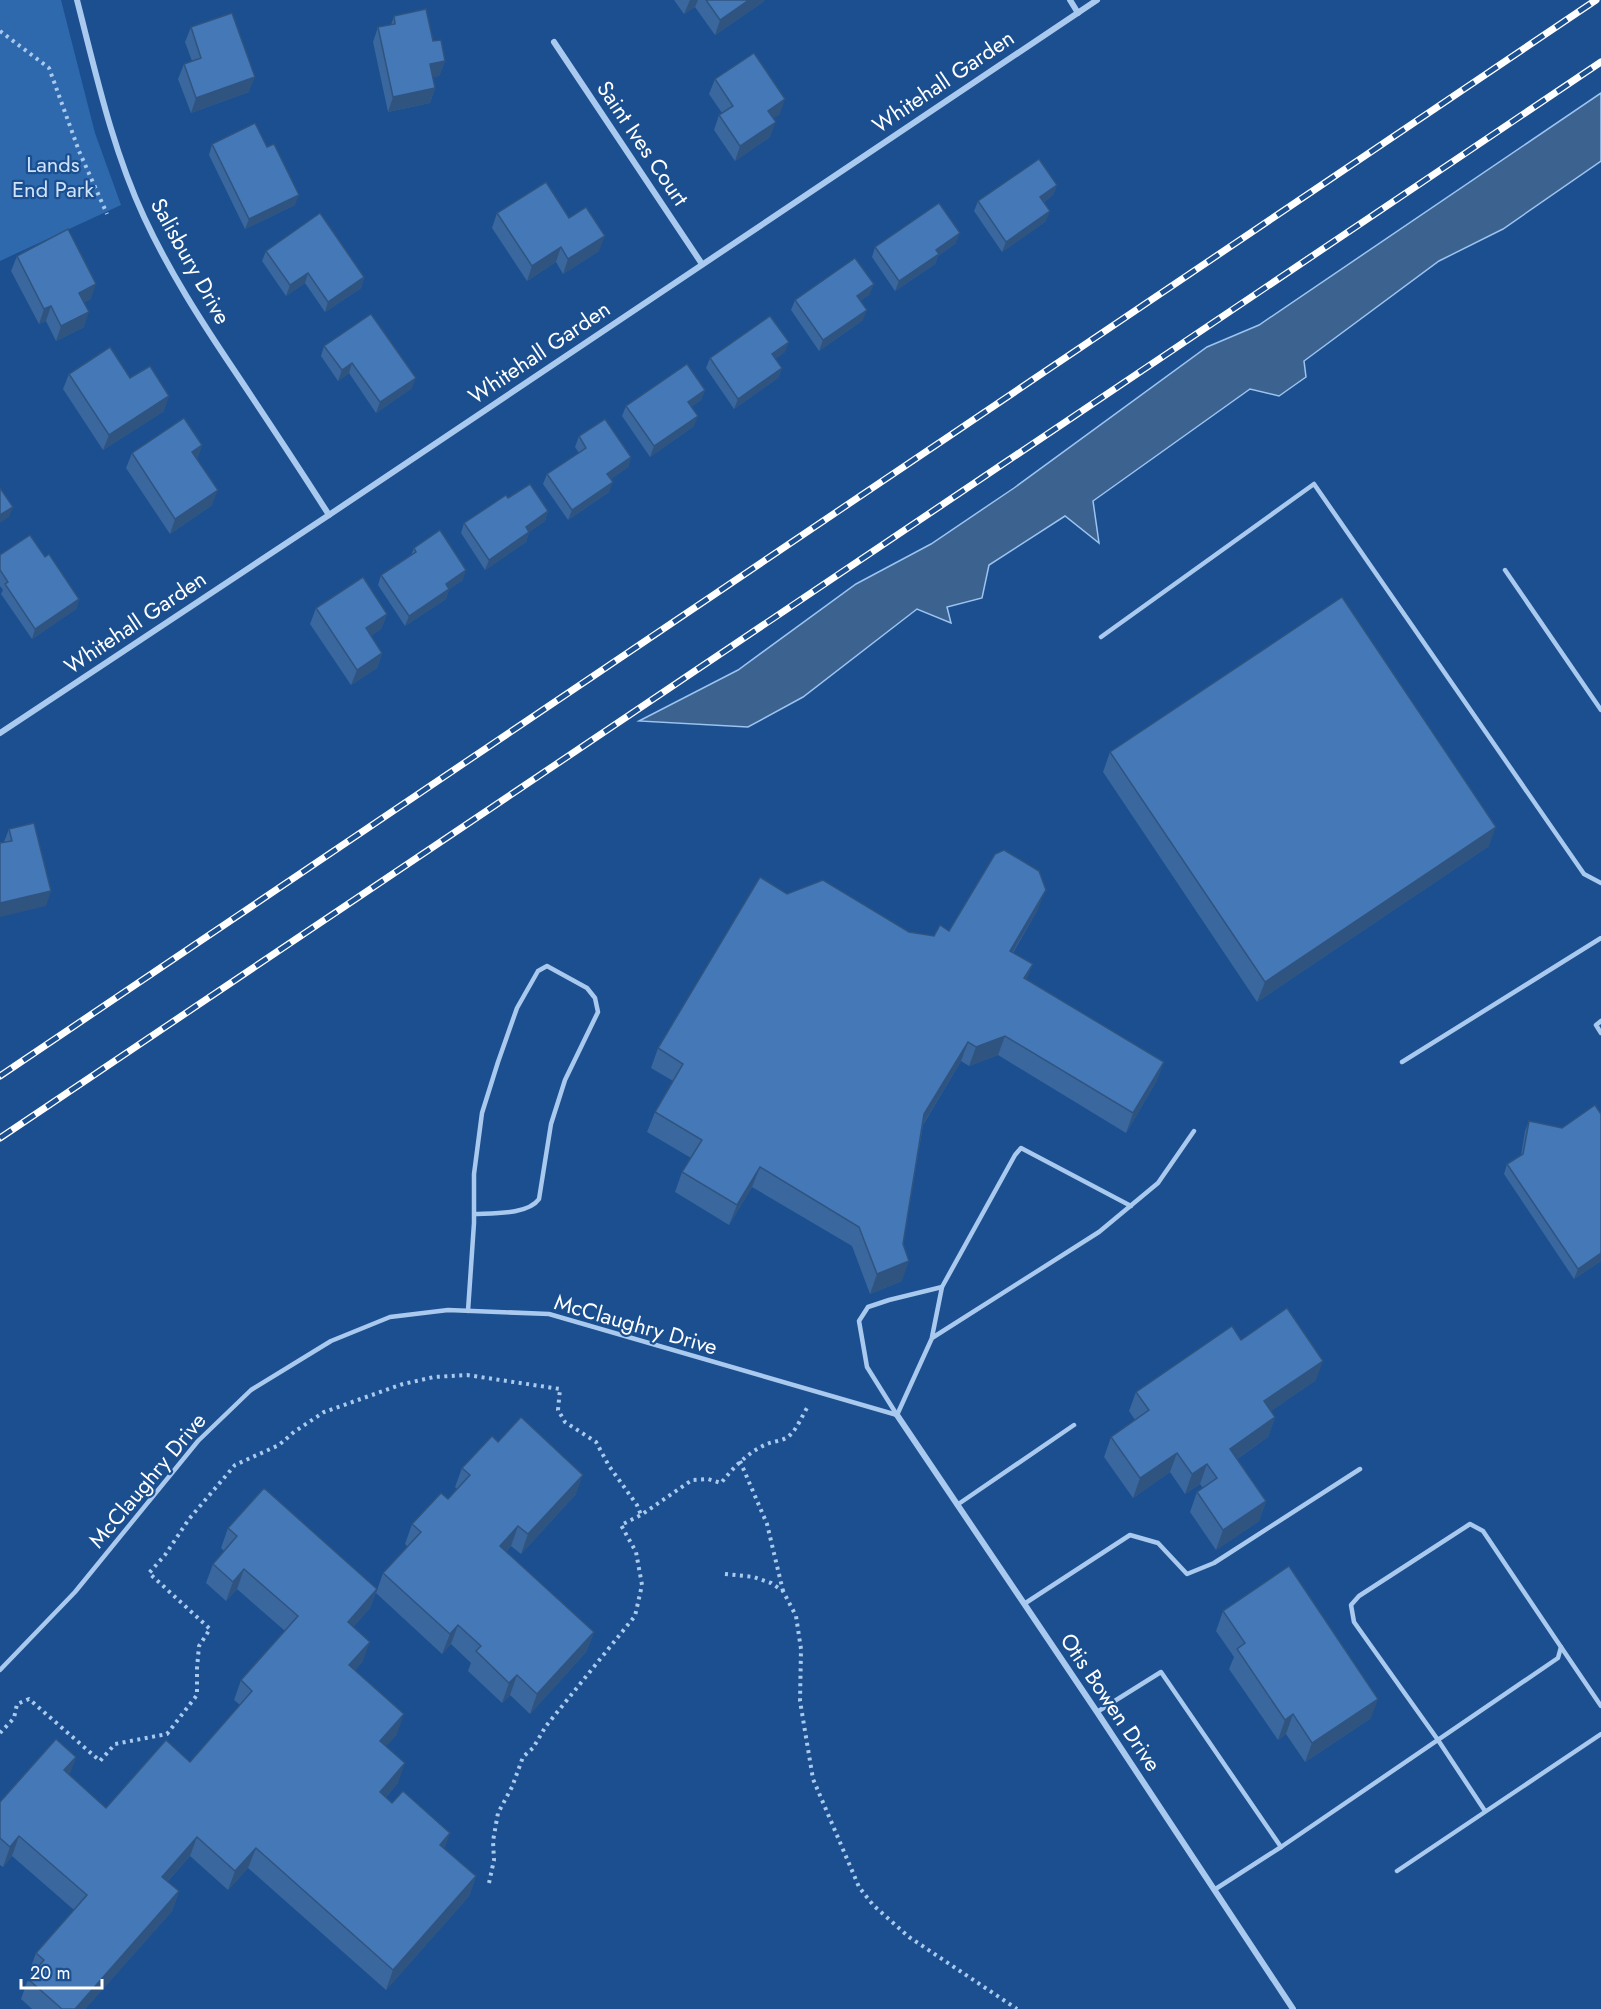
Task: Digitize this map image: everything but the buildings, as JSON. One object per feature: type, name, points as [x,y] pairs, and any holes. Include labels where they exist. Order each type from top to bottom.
[{"type":"street","name":"Salisbury Drive","points":[[77,0],[106,117],[123,168],[164,259],[190,303],[329,515]]},
{"type":"street","points":[[1070,0],[1078,13]]},
{"type":"street","name":"Whitehall Garden","points":[[0,733],[1097,0]]},
{"type":"street","name":"Saint Ives Court","points":[[554,42],[702,264]]},
{"type":"street","name":"Otis Bowen Drive","points":[[897,1415],[1293,2009]]},
{"type":"lane","points":[[1101,637],[1314,484],[1584,874],[1601,883]]},
{"type":"lane","points":[[1505,570],[1601,710]]},
{"type":"lane","points":[[1402,1062],[1601,938]]},
{"type":"lane","points":[[468,1311],[474,1174],[482,1113],[517,1008],[538,972],[548,966],[586,988],[596,998],[598,1012],[565,1080],[551,1124],[539,1199],[534,1206],[522,1210],[474,1214]]},
{"type":"lane","points":[[1601,1021],[1596,1025],[1601,1033]]},
{"type":"lane","points":[[932,1338],[1100,1232],[1158,1183],[1194,1131]]},
{"type":"lane","points":[[897,1415],[932,1338],[942,1287],[1014,1155],[1021,1148],[1131,1206]]},
{"type":"lane","points":[[897,1415],[867,1367],[859,1321],[868,1307],[889,1299],[942,1287]]},
{"type":"lane","name":"McClaughry Drive","points":[[0,1670],[75,1592],[198,1441],[251,1390],[331,1341],[390,1317],[448,1310],[549,1314],[897,1415]]},
{"type":"lane","points":[[957,1505],[1074,1425]]},
{"type":"lane","points":[[1024,1604],[1130,1535],[1158,1543],[1187,1574],[1214,1563],[1360,1469]]},
{"type":"lane","points":[[1485,1812],[1438,1740],[1354,1622],[1351,1605],[1359,1596],[1470,1524],[1483,1531],[1601,1706]]},
{"type":"lane","points":[[1215,1890],[1558,1658],[1561,1647]]},
{"type":"lane","points":[[1097,1713],[1161,1672],[1281,1847]]},
{"type":"lane","points":[[1397,1870],[1601,1734]]},
{"type":"path","points":[[0,31],[49,68],[80,151],[107,214]]},
{"type":"path","points":[[0,1733],[14,1718],[17,1704],[28,1699],[100,1761],[115,1744],[167,1734],[197,1695],[199,1646],[210,1629],[149,1573],[165,1555],[189,1519],[234,1465],[279,1445],[324,1412],[404,1384],[434,1377],[467,1375],[560,1389],[558,1410],[566,1422],[596,1442],[609,1466],[637,1505],[641,1515]]},
{"type":"path","points":[[489,1883],[494,1860],[493,1841],[498,1813],[512,1787],[523,1757],[533,1748],[546,1726],[635,1616],[642,1585],[636,1552],[621,1525],[641,1515],[692,1480],[708,1479],[721,1483],[740,1461],[768,1443],[787,1438],[798,1426],[802,1415],[819,1393]]},
{"type":"path","points":[[740,1461],[767,1524],[783,1591],[796,1616],[801,1649],[800,1701],[813,1779],[860,1887],[873,1905],[909,1936],[1017,2009]]},
{"type":"path","points":[[725,1574],[754,1577],[771,1583],[783,1591]]},
{"type":"green space","name":"Lands End Park","points":[[0,0],[61,0],[95,133],[121,205],[0,261]]},
{"type":"shaded area","points":[[1601,93],[1601,161],[1503,229],[1439,261],[1304,361],[1306,377],[1279,396],[1250,389],[1093,501],[1099,543],[1065,516],[989,565],[982,598],[947,607],[951,623],[917,609],[803,697],[748,727],[639,721],[738,670],[856,584],[931,544],[1014,488],[1207,347],[1259,325]]},
{"type":"railway","points":[[0,1076],[1596,0]]},
{"type":"railway","points":[[0,1138],[1601,62]]}]
